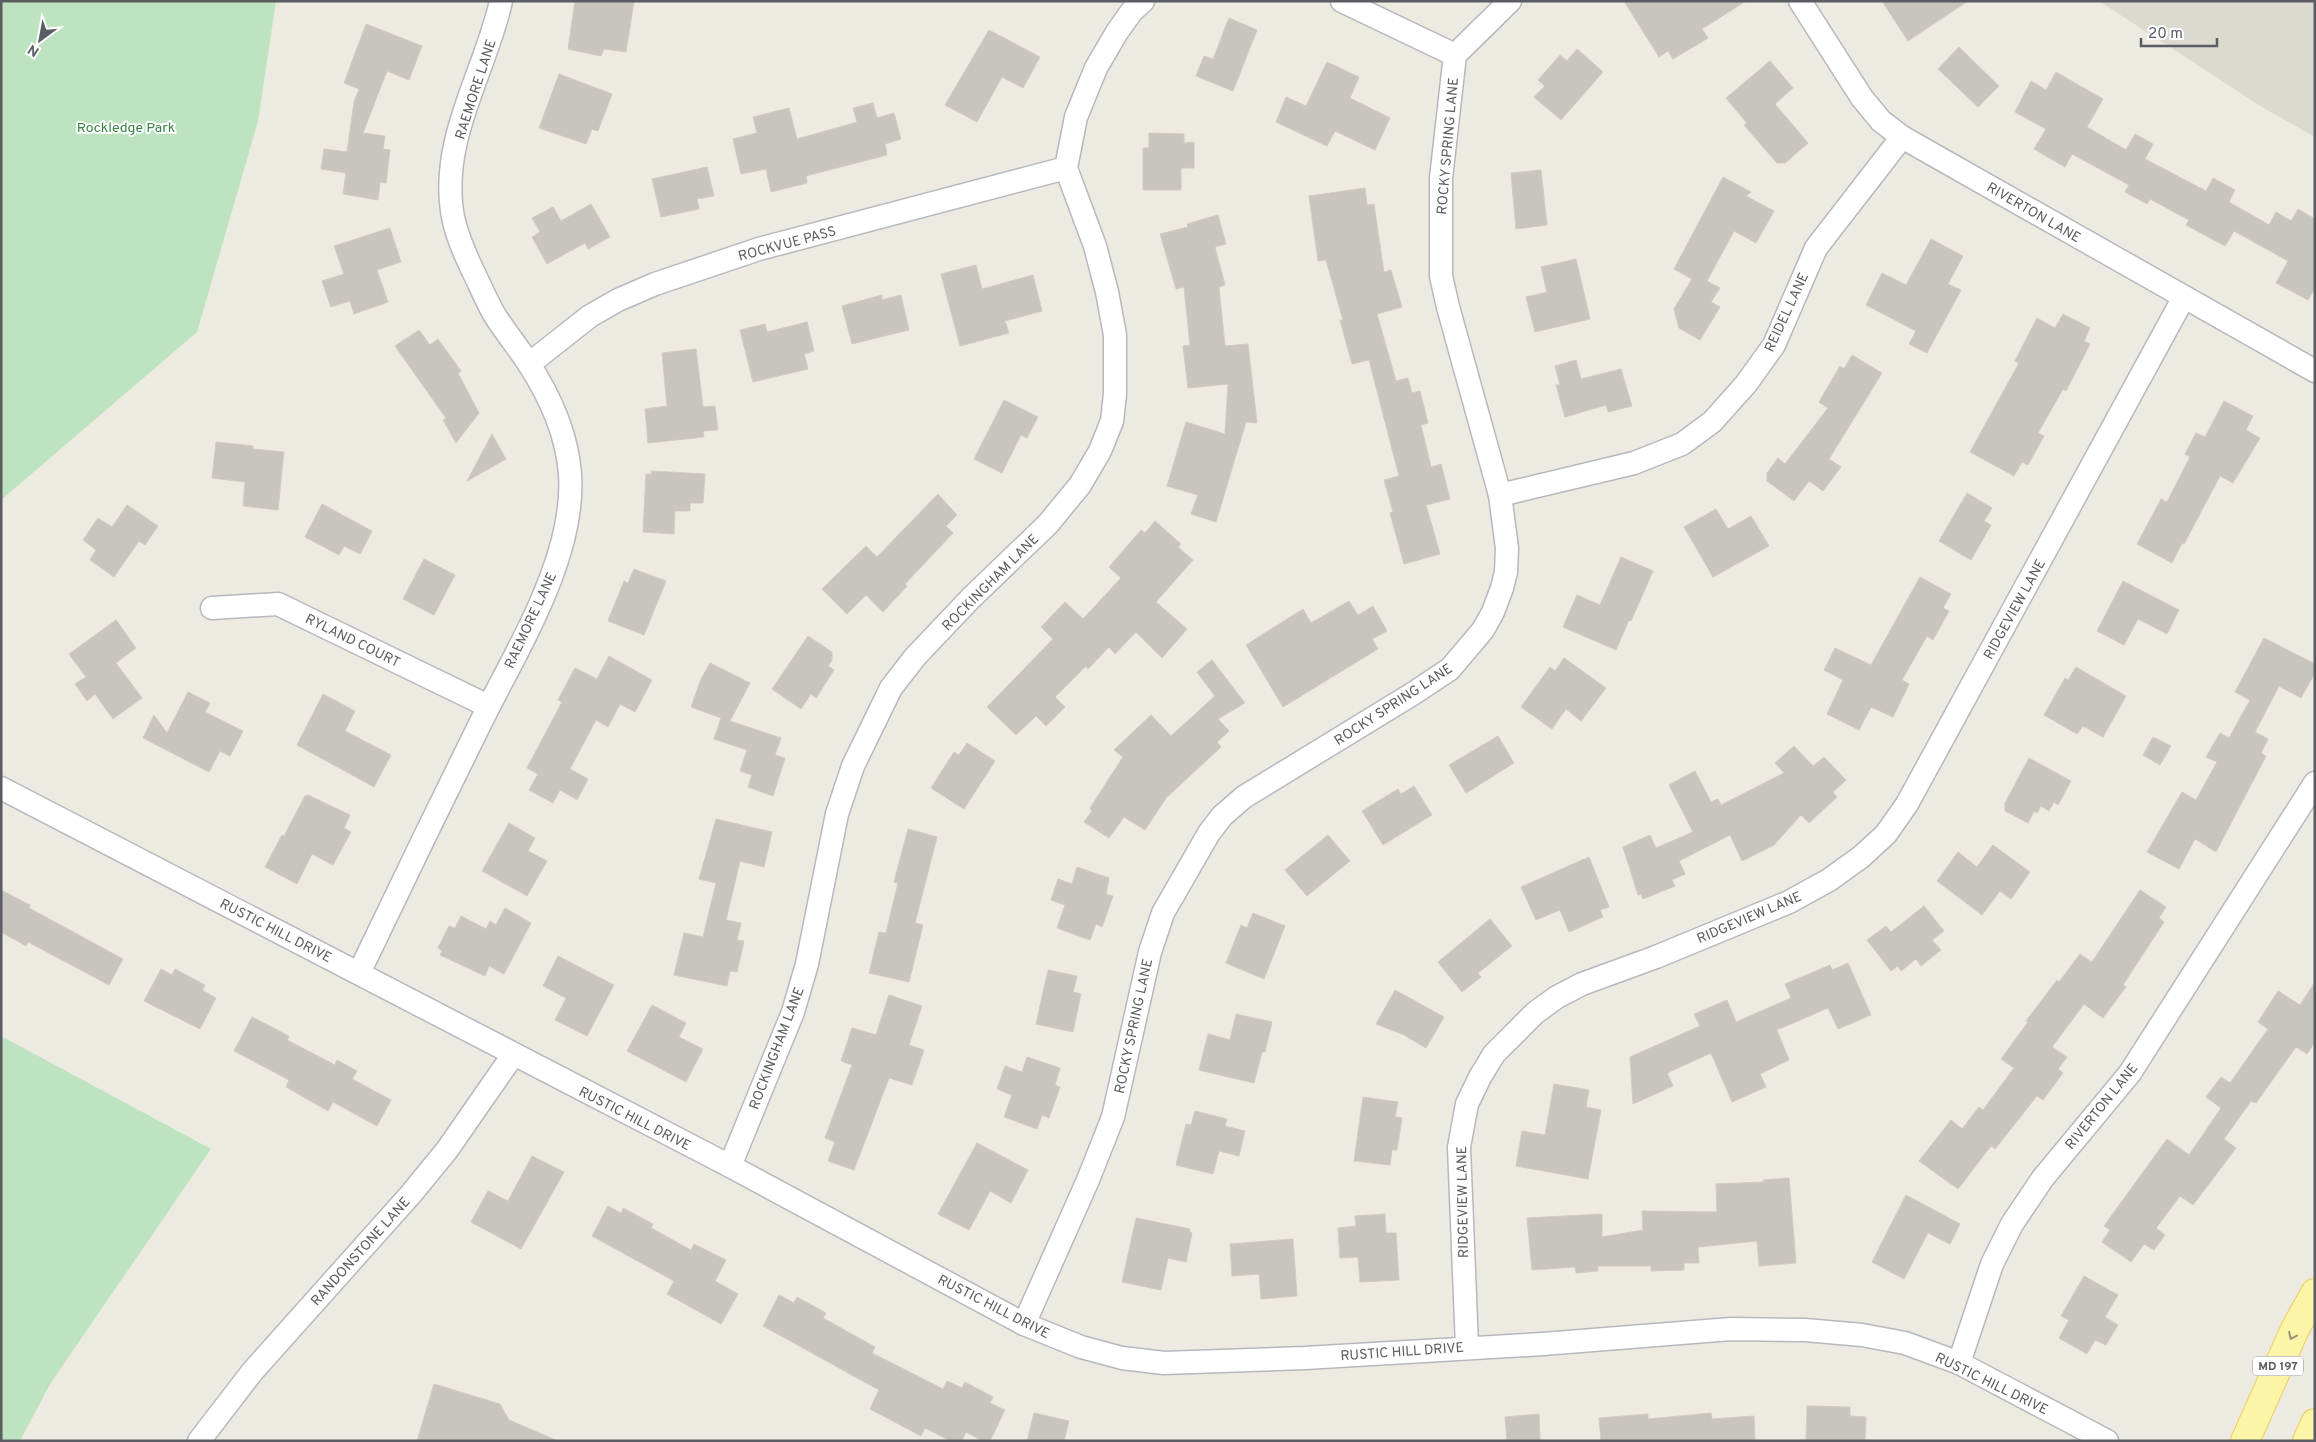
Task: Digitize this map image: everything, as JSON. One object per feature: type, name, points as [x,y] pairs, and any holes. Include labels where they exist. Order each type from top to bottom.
[{"type":"main road","name":"MD 197","points":[[2245,1441],[2295,1329],[2315,1293]]},
{"type":"main road","points":[[2306,1441],[2315,1424]]},
{"type":"street","name":"RAEMORE LANE","points":[[359,973],[488,706],[536,612],[555,566],[569,499],[569,467],[561,426],[546,393],[529,364],[494,314],[462,247],[452,210],[452,179],[455,152],[463,116],[495,28],[500,1]]},
{"type":"street","points":[[1066,168],[1076,117],[1096,68],[1117,32],[1132,11],[1143,1]]},
{"type":"street","points":[[1342,1],[1455,55],[1510,1]]},
{"type":"street","name":"RIVERTON LANE","points":[[1800,1],[1862,98],[1881,121],[1902,137],[2315,371]]},
{"type":"street","name":"ROCKY SPRING LANE","points":[[1024,1324],[1088,1180],[1113,1118],[1150,952],[1163,912],[1213,827],[1222,816],[1244,797],[1450,669],[1483,630],[1502,588],[1507,548],[1500,496],[1450,316],[1441,276],[1441,178],[1455,55]]},
{"type":"street","name":"REIDEL LANE","points":[[1500,496],[1634,463],[1682,444],[1712,422],[1746,384],[1774,345],[1816,248],[1902,137]]},
{"type":"street","name":"ROCKVUE PASS","points":[[529,364],[590,316],[618,300],[655,284],[759,249],[1066,168]]},
{"type":"street","name":"ROCKINGHAM LANE","points":[[730,1166],[793,1012],[807,964],[837,814],[853,766],[891,688],[915,657],[971,598],[1048,524],[1080,485],[1100,451],[1112,421],[1116,365],[1113,326],[1095,246],[1066,168]]},
{"type":"street","name":"RIDGEVIEW LANE","points":[[1467,1347],[1459,1147],[1467,1104],[1494,1054],[1535,1013],[1565,993],[1582,984],[1656,957],[1790,902],[1829,880],[1886,834],[1907,804],[2184,297]]},
{"type":"street","name":"RYLAND COURT","points":[[212,608],[278,604],[488,706]]},
{"type":"street","name":"RIVERTON LANE","points":[[1959,1363],[1992,1264],[2012,1224],[2043,1178],[2130,1073],[2315,783]]},
{"type":"street","name":"RUSTIC HILL DRIVE","points":[[1,788],[730,1166],[1024,1324],[1081,1347],[1122,1358],[1164,1363],[1305,1358],[1543,1344],[1731,1329],[1805,1330],[1862,1335],[1904,1343],[1959,1363],[2107,1441]]},
{"type":"street","name":"RANDONSTONE LANE","points":[[199,1441],[252,1372],[412,1194],[447,1150],[513,1055]]},
{"type":"shaded area","points":[[2099,1],[2315,1],[2315,137],[2262,107]]},
{"type":"green space","name":"Rockledge Park","points":[[1,1],[276,1],[258,121],[197,332],[1,500]]},
{"type":"green space","points":[[1,1036],[211,1149],[50,1384],[20,1441],[1,1441]]},
{"type":"building","points":[[575,1],[634,1],[626,52],[604,49],[601,56],[568,49]]},
{"type":"building","points":[[1624,1],[1746,1],[1702,29],[1708,38],[1673,59],[1668,51],[1659,57]]},
{"type":"building","points":[[1882,1],[1968,1],[1908,41]]},
{"type":"building","points":[[1229,18],[1257,30],[1233,91],[1196,76],[1204,56],[1213,59]]},
{"type":"building","points":[[366,24],[422,46],[409,80],[387,71],[363,133],[385,136],[383,149],[390,150],[386,183],[380,182],[378,200],[343,194],[346,173],[321,169],[324,149],[347,152],[354,102],[359,89],[344,83]]},
{"type":"building","points":[[989,30],[1040,57],[1023,88],[1002,77],[977,122],[945,105]]},
{"type":"building","points":[[1959,47],[1999,86],[1978,107],[1938,69]]},
{"type":"building","points":[[1577,49],[1603,72],[1561,120],[1534,97],[1545,86],[1538,80],[1560,55],[1567,61]]},
{"type":"building","points":[[1770,61],[1793,88],[1775,104],[1808,143],[1785,163],[1777,163],[1744,125],[1747,123],[1726,98]]},
{"type":"building","points":[[1327,62],[1359,77],[1350,98],[1390,118],[1375,150],[1335,131],[1327,146],[1276,122],[1286,97],[1306,106]]},
{"type":"building","points":[[2056,72],[2103,99],[2087,127],[2126,150],[2135,134],[2153,144],[2145,159],[2206,191],[2213,178],[2235,190],[2229,202],[2269,225],[2276,212],[2291,221],[2298,209],[2315,219],[2315,288],[2308,300],[2276,283],[2288,261],[2234,231],[2225,246],[2186,225],[2189,220],[2150,199],[2147,204],[2125,192],[2129,185],[2072,154],[2065,167],[2034,149],[2046,129],[2015,112],[2031,81],[2046,90]]},
{"type":"building","points":[[559,74],[612,94],[598,131],[592,129],[586,144],[539,128]]},
{"type":"building","points":[[873,103],[877,118],[894,113],[901,139],[885,144],[887,155],[806,176],[807,183],[771,192],[766,169],[741,174],[733,139],[757,133],[753,117],[789,108],[797,139],[857,122],[853,108]]},
{"type":"building","points":[[1149,133],[1184,134],[1184,143],[1194,142],[1194,168],[1181,168],[1181,190],[1143,190],[1143,148],[1149,148]]},
{"type":"building","points":[[707,167],[714,196],[697,199],[699,209],[661,217],[652,179]]},
{"type":"building","points":[[1541,170],[1547,225],[1516,229],[1511,173]]},
{"type":"building","points":[[1723,177],[1751,192],[1746,196],[1774,211],[1756,243],[1734,231],[1707,281],[1720,288],[1711,302],[1720,307],[1700,340],[1679,328],[1674,309],[1692,279],[1674,269]]},
{"type":"building","points":[[1365,188],[1367,205],[1374,204],[1384,272],[1391,270],[1402,307],[1377,314],[1396,381],[1408,378],[1412,393],[1420,391],[1428,423],[1421,425],[1431,467],[1441,464],[1450,499],[1426,505],[1440,554],[1404,564],[1390,513],[1393,512],[1384,480],[1399,476],[1369,360],[1352,364],[1340,320],[1343,320],[1326,260],[1318,261],[1309,196]]},
{"type":"building","points":[[591,204],[610,237],[588,249],[585,243],[547,264],[532,237],[540,232],[532,218],[553,207],[561,221]]},
{"type":"building","points":[[1218,215],[1226,244],[1215,247],[1225,285],[1219,287],[1225,346],[1248,344],[1257,423],[1246,422],[1216,522],[1191,514],[1198,495],[1167,486],[1186,422],[1225,434],[1228,384],[1188,388],[1183,346],[1190,345],[1184,287],[1176,289],[1160,234],[1188,227],[1187,224]]},
{"type":"building","points":[[390,228],[401,262],[377,270],[388,302],[354,314],[350,301],[331,307],[322,281],[344,274],[334,246]]},
{"type":"building","points":[[1931,239],[1963,256],[1948,284],[1961,290],[1927,353],[1909,344],[1916,331],[1866,305],[1882,273],[1906,285]]},
{"type":"building","points":[[1576,259],[1590,319],[1535,332],[1526,297],[1547,292],[1541,267]]},
{"type":"building","points":[[976,265],[982,289],[1033,275],[1042,311],[1005,321],[1009,333],[960,346],[941,274]]},
{"type":"building","points":[[882,295],[882,300],[901,295],[909,330],[852,344],[842,306]]},
{"type":"building","points":[[2063,314],[2090,328],[2084,341],[2090,344],[2066,391],[2063,389],[2038,433],[2044,436],[2028,465],[2022,462],[2014,476],[1970,452],[2019,363],[2015,361],[2037,318],[2055,328]]},
{"type":"building","points":[[807,322],[814,351],[804,354],[808,369],[753,382],[740,330],[765,324],[767,332]]},
{"type":"building","points":[[419,330],[430,345],[438,339],[461,371],[458,373],[479,413],[456,443],[443,420],[446,418],[395,346]]},
{"type":"building","points":[[696,349],[703,407],[715,406],[718,430],[703,431],[704,437],[648,443],[645,409],[667,406],[662,353]]},
{"type":"building","points":[[1852,355],[1882,373],[1829,459],[1841,467],[1823,491],[1809,481],[1794,501],[1767,481],[1767,473],[1778,458],[1785,464],[1828,408],[1819,402],[1840,366],[1844,369]]},
{"type":"building","points":[[1576,360],[1581,379],[1621,369],[1632,406],[1608,412],[1606,405],[1565,417],[1556,385],[1560,385],[1555,366]]},
{"type":"building","points":[[1004,400],[1038,417],[1027,438],[1021,435],[1002,473],[974,459]]},
{"type":"building","points":[[2224,401],[2253,416],[2246,430],[2260,438],[2233,483],[2220,476],[2172,563],[2137,544],[2161,499],[2167,502],[2190,457],[2185,454],[2196,433],[2205,437]]},
{"type":"building","points":[[492,434],[506,459],[467,481]]},
{"type":"building","points":[[216,442],[253,446],[253,449],[284,452],[278,510],[243,506],[245,482],[212,478]]},
{"type":"building","points":[[651,471],[705,474],[703,503],[690,503],[690,511],[675,511],[674,534],[643,532],[646,474],[652,474]]},
{"type":"building","points":[[1967,493],[1992,508],[1984,521],[1991,525],[1971,560],[1939,541]]},
{"type":"building","points":[[938,494],[957,515],[946,526],[953,533],[905,584],[907,586],[883,612],[866,595],[847,614],[822,589],[866,546],[877,557]]},
{"type":"building","points":[[322,504],[372,531],[360,554],[344,546],[339,555],[305,537]]},
{"type":"building","points":[[127,505],[158,526],[145,545],[139,541],[114,577],[90,560],[96,550],[83,540],[98,518],[112,527]]},
{"type":"building","points":[[1716,509],[1728,529],[1751,516],[1769,546],[1713,577],[1684,527]]},
{"type":"building","points":[[1155,521],[1181,544],[1178,547],[1193,560],[1156,602],[1187,629],[1162,658],[1136,632],[1115,654],[1109,647],[1088,669],[1086,666],[1055,697],[1065,707],[1046,726],[1036,716],[1016,735],[987,707],[1053,639],[1041,627],[1065,602],[1083,619],[1121,578],[1109,567],[1141,530],[1145,533]]},
{"type":"building","points":[[1621,557],[1653,571],[1616,650],[1563,627],[1577,595],[1600,605]]},
{"type":"building","points":[[424,559],[455,575],[434,615],[403,599]]},
{"type":"building","points":[[634,569],[666,581],[644,635],[608,621],[624,581],[628,583]]},
{"type":"building","points":[[1920,577],[1951,594],[1943,608],[1949,611],[1933,640],[1927,636],[1902,680],[1909,684],[1893,717],[1871,707],[1859,730],[1827,714],[1843,680],[1824,670],[1835,648],[1871,665]]},
{"type":"building","points":[[2123,581],[2179,610],[2167,634],[2138,619],[2124,645],[2097,631]]},
{"type":"building","points":[[1349,601],[1358,615],[1373,606],[1387,631],[1372,639],[1378,649],[1283,707],[1246,645],[1303,609],[1311,623]]},
{"type":"building","points":[[116,620],[136,648],[116,663],[142,698],[113,719],[95,694],[87,701],[75,684],[86,677],[69,654]]},
{"type":"building","points":[[808,636],[832,652],[832,660],[828,666],[834,670],[816,698],[811,694],[801,709],[772,689]]},
{"type":"building","points":[[2264,638],[2315,664],[2315,673],[2301,698],[2279,686],[2255,732],[2268,739],[2261,753],[2266,756],[2216,852],[2195,839],[2179,869],[2147,852],[2182,792],[2196,800],[2217,762],[2206,757],[2220,733],[2229,738],[2250,700],[2235,692]]},
{"type":"building","points":[[609,656],[652,680],[635,712],[620,704],[608,727],[596,720],[570,769],[588,779],[577,800],[560,790],[553,803],[529,790],[538,774],[527,768],[562,702],[558,700],[575,668],[597,679]]},
{"type":"building","points":[[1564,658],[1606,688],[1581,721],[1566,709],[1552,729],[1521,707],[1550,667],[1555,671]]},
{"type":"building","points":[[1212,660],[1245,703],[1218,719],[1229,731],[1217,742],[1221,747],[1166,798],[1145,830],[1124,817],[1109,838],[1084,822],[1092,811],[1090,808],[1123,757],[1114,750],[1151,715],[1171,736],[1215,696],[1197,672]]},
{"type":"building","points":[[710,663],[750,683],[730,721],[781,738],[775,755],[785,758],[773,796],[748,787],[752,775],[740,771],[747,750],[714,739],[721,718],[691,707],[701,679]]},
{"type":"building","points":[[2076,667],[2126,696],[2103,737],[2083,726],[2077,734],[2044,715],[2065,678],[2068,680]]},
{"type":"building","points":[[188,692],[210,703],[205,712],[243,731],[230,756],[220,751],[209,772],[143,738],[154,715],[167,733]]},
{"type":"building","points":[[323,694],[355,711],[345,731],[391,755],[374,787],[297,745]]},
{"type":"building","points":[[1498,736],[1514,763],[1466,793],[1449,765]]},
{"type":"building","points":[[2153,737],[2171,746],[2160,765],[2143,755]]},
{"type":"building","points":[[967,743],[995,761],[964,809],[931,788],[954,752],[959,755]]},
{"type":"building","points":[[1794,746],[1813,766],[1824,757],[1846,780],[1833,792],[1837,797],[1809,823],[1801,815],[1774,845],[1742,861],[1730,835],[1679,861],[1685,874],[1672,880],[1675,886],[1643,899],[1641,894],[1638,895],[1623,847],[1650,835],[1656,848],[1693,832],[1669,785],[1695,771],[1711,802],[1718,799],[1721,805],[1784,773],[1775,763]]},
{"type":"building","points":[[2029,758],[2071,781],[2058,805],[2054,802],[2049,811],[2041,806],[2037,813],[2034,811],[2028,823],[2005,811],[2005,803]]},
{"type":"building","points":[[1414,786],[1432,815],[1383,845],[1362,811],[1398,789],[1401,794]]},
{"type":"building","points":[[308,795],[350,815],[344,828],[351,832],[333,865],[312,854],[297,884],[265,867],[305,796]]},
{"type":"building","points":[[716,819],[772,832],[764,867],[740,861],[726,920],[741,923],[737,940],[744,941],[737,972],[730,971],[727,986],[674,975],[684,933],[703,937],[716,883],[699,879]]},
{"type":"building","points":[[509,823],[535,838],[528,851],[547,861],[527,896],[482,871]]},
{"type":"building","points":[[908,829],[937,837],[915,923],[923,925],[909,982],[869,973],[879,932],[886,933],[898,883],[894,882]]},
{"type":"building","points":[[1328,835],[1350,861],[1307,896],[1285,870]]},
{"type":"building","points":[[1993,845],[2030,872],[2011,899],[2000,891],[1982,915],[1937,881],[1958,852],[1977,867]]},
{"type":"building","points":[[1589,857],[1609,907],[1600,910],[1603,917],[1569,932],[1560,910],[1536,920],[1521,887]]},
{"type":"building","points":[[1077,867],[1109,878],[1106,894],[1113,896],[1102,927],[1096,924],[1090,940],[1057,928],[1065,905],[1051,900],[1058,879],[1072,884]]},
{"type":"building","points":[[1,890],[30,905],[29,908],[123,959],[109,985],[28,942],[26,946],[1,932]]},
{"type":"building","points":[[2140,890],[2166,907],[2159,918],[2164,922],[2123,985],[2126,987],[2103,1018],[2084,1004],[2052,1047],[2067,1057],[2058,1069],[2063,1073],[2043,1100],[2037,1096],[1995,1149],[1991,1146],[1958,1189],[1919,1161],[1951,1120],[1962,1129],[1979,1107],[1983,1110],[2014,1068],[2001,1059],[2028,1022],[2026,1021],[2057,980],[2059,982],[2080,954],[2092,962]]},
{"type":"building","points":[[1924,906],[1944,931],[1932,940],[1941,950],[1921,966],[1916,959],[1901,971],[1898,966],[1891,971],[1867,940],[1886,926],[1891,932]]},
{"type":"building","points":[[505,908],[531,923],[504,974],[489,966],[485,976],[440,955],[442,951],[438,948],[449,926],[455,928],[461,916],[486,929],[490,921],[496,925]]},
{"type":"building","points":[[1253,913],[1285,926],[1264,979],[1226,963],[1241,925],[1247,928]]},
{"type":"building","points":[[1490,919],[1512,946],[1478,973],[1481,977],[1462,992],[1438,962]]},
{"type":"building","points":[[558,956],[614,985],[587,1036],[555,1020],[566,998],[543,986]]},
{"type":"building","points":[[1848,963],[1871,1015],[1838,1029],[1828,1008],[1777,1030],[1789,1060],[1760,1074],[1766,1087],[1732,1102],[1711,1053],[1667,1073],[1673,1086],[1633,1104],[1630,1057],[1700,1026],[1694,1014],[1727,1000],[1736,1022],[1791,998],[1785,984],[1830,965],[1832,970]]},
{"type":"building","points":[[161,969],[172,975],[175,969],[205,985],[202,990],[216,998],[200,1029],[144,1001]]},
{"type":"building","points":[[1048,970],[1077,976],[1073,992],[1081,994],[1073,1032],[1036,1024]]},
{"type":"building","points":[[2315,982],[2315,1042],[2307,1054],[2296,1047],[2256,1103],[2251,1101],[2224,1139],[2236,1148],[2193,1205],[2180,1196],[2156,1228],[2165,1235],[2154,1250],[2144,1244],[2131,1262],[2102,1242],[2110,1230],[2104,1226],[2167,1139],[2189,1155],[2221,1108],[2206,1097],[2221,1077],[2230,1083],[2268,1029],[2258,1022],[2278,991],[2300,1005]]},
{"type":"building","points":[[1395,990],[1444,1017],[1426,1048],[1404,1035],[1376,1024]]},
{"type":"building","points":[[889,995],[922,1006],[909,1045],[924,1050],[912,1085],[889,1078],[854,1170],[828,1161],[835,1142],[825,1138],[852,1065],[841,1061],[852,1028],[876,1035]]},
{"type":"building","points":[[652,1005],[686,1023],[679,1037],[703,1049],[686,1082],[627,1051]]},
{"type":"building","points":[[1236,1014],[1272,1022],[1265,1052],[1262,1052],[1254,1083],[1199,1070],[1208,1034],[1230,1040]]},
{"type":"building","points":[[252,1017],[289,1036],[287,1040],[335,1065],[337,1060],[357,1071],[352,1079],[391,1100],[377,1126],[333,1102],[328,1111],[286,1087],[289,1080],[234,1051]]},
{"type":"building","points":[[1027,1057],[1060,1068],[1055,1085],[1060,1087],[1049,1118],[1042,1115],[1037,1129],[1004,1117],[1012,1095],[997,1089],[1005,1066],[1022,1072]]},
{"type":"building","points":[[1554,1084],[1589,1090],[1586,1107],[1601,1110],[1588,1179],[1516,1166],[1522,1131],[1545,1135]]},
{"type":"building","points":[[1363,1097],[1398,1102],[1395,1117],[1402,1118],[1397,1150],[1392,1150],[1390,1165],[1354,1161]]},
{"type":"building","points":[[1195,1111],[1227,1119],[1225,1126],[1245,1131],[1239,1156],[1219,1151],[1213,1174],[1176,1165],[1186,1124],[1191,1125]]},
{"type":"building","points":[[977,1143],[1028,1170],[1011,1203],[990,1191],[969,1230],[938,1214]]},
{"type":"building","points":[[532,1156],[564,1172],[521,1249],[471,1222],[488,1191],[508,1201]]},
{"type":"building","points":[[1789,1178],[1796,1263],[1759,1266],[1757,1241],[1698,1247],[1699,1263],[1684,1263],[1684,1270],[1651,1271],[1651,1266],[1598,1266],[1598,1271],[1576,1273],[1575,1267],[1532,1270],[1527,1218],[1602,1214],[1602,1237],[1643,1230],[1642,1211],[1717,1212],[1716,1184],[1764,1182],[1763,1180]]},
{"type":"building","points":[[1906,1195],[1960,1224],[1950,1244],[1928,1233],[1904,1279],[1872,1262]]},
{"type":"building","points":[[608,1206],[621,1213],[623,1208],[653,1224],[651,1228],[691,1250],[694,1244],[726,1260],[715,1281],[738,1294],[721,1324],[667,1294],[674,1281],[592,1236]]},
{"type":"building","points":[[1385,1214],[1386,1233],[1396,1233],[1399,1280],[1360,1282],[1358,1257],[1340,1258],[1338,1228],[1356,1226],[1355,1216]]},
{"type":"building","points":[[1136,1218],[1190,1229],[1189,1232],[1192,1233],[1186,1262],[1168,1258],[1161,1290],[1122,1282]]},
{"type":"building","points":[[1293,1239],[1297,1296],[1261,1299],[1259,1274],[1232,1276],[1230,1244]]},
{"type":"building","points":[[2084,1276],[2118,1295],[2105,1317],[2118,1325],[2106,1345],[2095,1340],[2087,1354],[2059,1338],[2069,1320],[2061,1316]]},
{"type":"building","points":[[779,1295],[794,1303],[797,1297],[826,1313],[823,1318],[875,1347],[872,1353],[943,1389],[947,1381],[962,1388],[965,1382],[993,1397],[990,1403],[1005,1410],[990,1441],[983,1441],[966,1432],[962,1441],[951,1441],[925,1428],[921,1436],[870,1409],[879,1390],[763,1326]]},
{"type":"building","points":[[434,1384],[500,1404],[509,1420],[558,1441],[417,1441]]},
{"type":"building","points":[[1807,1406],[1850,1407],[1850,1416],[1866,1417],[1865,1441],[1806,1441]]},
{"type":"building","points":[[1034,1413],[1069,1421],[1064,1441],[1027,1441]]},
{"type":"building","points":[[1711,1413],[1712,1419],[1754,1416],[1755,1441],[1601,1441],[1599,1418],[1648,1414],[1648,1419]]},
{"type":"building","points":[[1539,1414],[1540,1441],[1507,1441],[1505,1417]]}]
